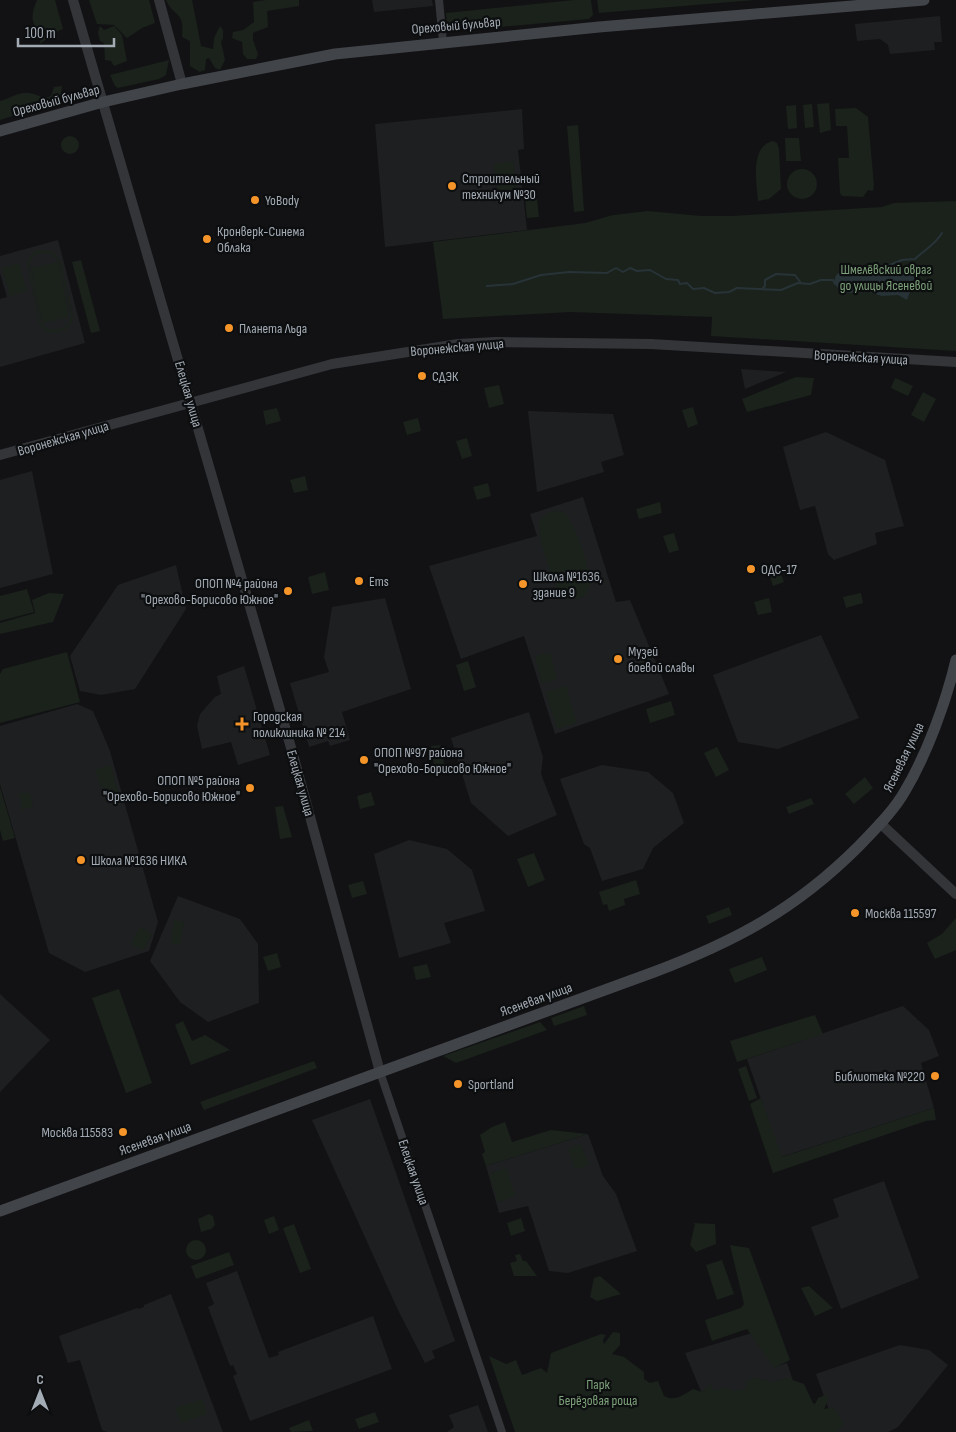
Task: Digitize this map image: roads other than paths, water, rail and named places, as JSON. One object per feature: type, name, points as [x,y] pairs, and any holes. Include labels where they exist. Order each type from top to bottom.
[{"type":"main road","name":"Ореховый бульвар","points":[[0,131],[104,102],[182,84],[335,54],[443,42],[924,0]]},
{"type":"main road","name":"Ясеневая улица","points":[[0,1211],[654,972],[737,938],[762,924],[816,886],[880,823],[905,791],[934,729],[956,660]]},
{"type":"street","name":"Елецкая улица","points":[[73,0],[304,794],[380,1072],[502,1432]]},
{"type":"street","points":[[159,0],[182,84]]},
{"type":"street","points":[[439,0],[443,42]]},
{"type":"street","name":"Воронежская улица","points":[[0,455],[332,364],[431,348],[476,343],[651,344],[956,362]]},
{"type":"street","points":[[880,823],[956,894]]},
{"type":"waterway","points":[[887,266],[902,260],[915,259],[933,244],[942,233]]},
{"type":"waterway","points":[[487,286],[513,284],[541,275],[569,272],[607,273],[616,268],[623,272],[630,268],[637,271],[650,270],[666,279],[678,280],[680,284],[687,283],[693,289],[704,288],[715,293],[729,292],[737,288],[781,290],[798,283],[810,284],[821,280],[833,280],[835,284]]},
{"type":"waterway","points":[[762,289],[765,286],[765,280],[776,274],[795,275],[801,283]]},
{"type":"place","name":"Строительный техникум №30","points":[[452,186]]},
{"type":"place","name":"YoBody","points":[[255,200]]},
{"type":"place","name":"Кронверк-Синема Облака","points":[[207,239]]},
{"type":"place","name":"Планета Льда","points":[[229,328]]},
{"type":"place","name":"СДЭК","points":[[422,376]]},
{"type":"place","name":"ОДС-17","points":[[751,569]]},
{"type":"place","name":"Ems","points":[[359,581]]},
{"type":"place","name":"Школа №1636, здание 9","points":[[523,584]]},
{"type":"place","name":"ОПОП №4 района \"Орехово-Борисово Южное\"","points":[[288,591]]},
{"type":"place","name":"Музей боевой славы","points":[[618,659]]},
{"type":"place","name":"Городская поликлиника № 214","points":[[242,724]]},
{"type":"place","name":"ОПОП №97 района \"Орехово-Борисово Южное\"","points":[[364,760]]},
{"type":"place","name":"ОПОП №5 района \"Орехово-Борисово Южное\"","points":[[250,788]]},
{"type":"place","name":"Школа №1636 НИКА","points":[[81,860]]},
{"type":"place","name":"Москва 115597","points":[[855,913]]},
{"type":"place","name":"Библиотека №220","points":[[935,1076]]},
{"type":"place","name":"Sportland","points":[[458,1084]]},
{"type":"place","name":"Москва 115583","points":[[123,1132]]},
{"type":"park label","name":"Шмелёвский овраг до улицы Ясеневой","points":[[886,278]]},
{"type":"park label","name":"Парк Берёзовая роща","points":[[598,1392]]}]
